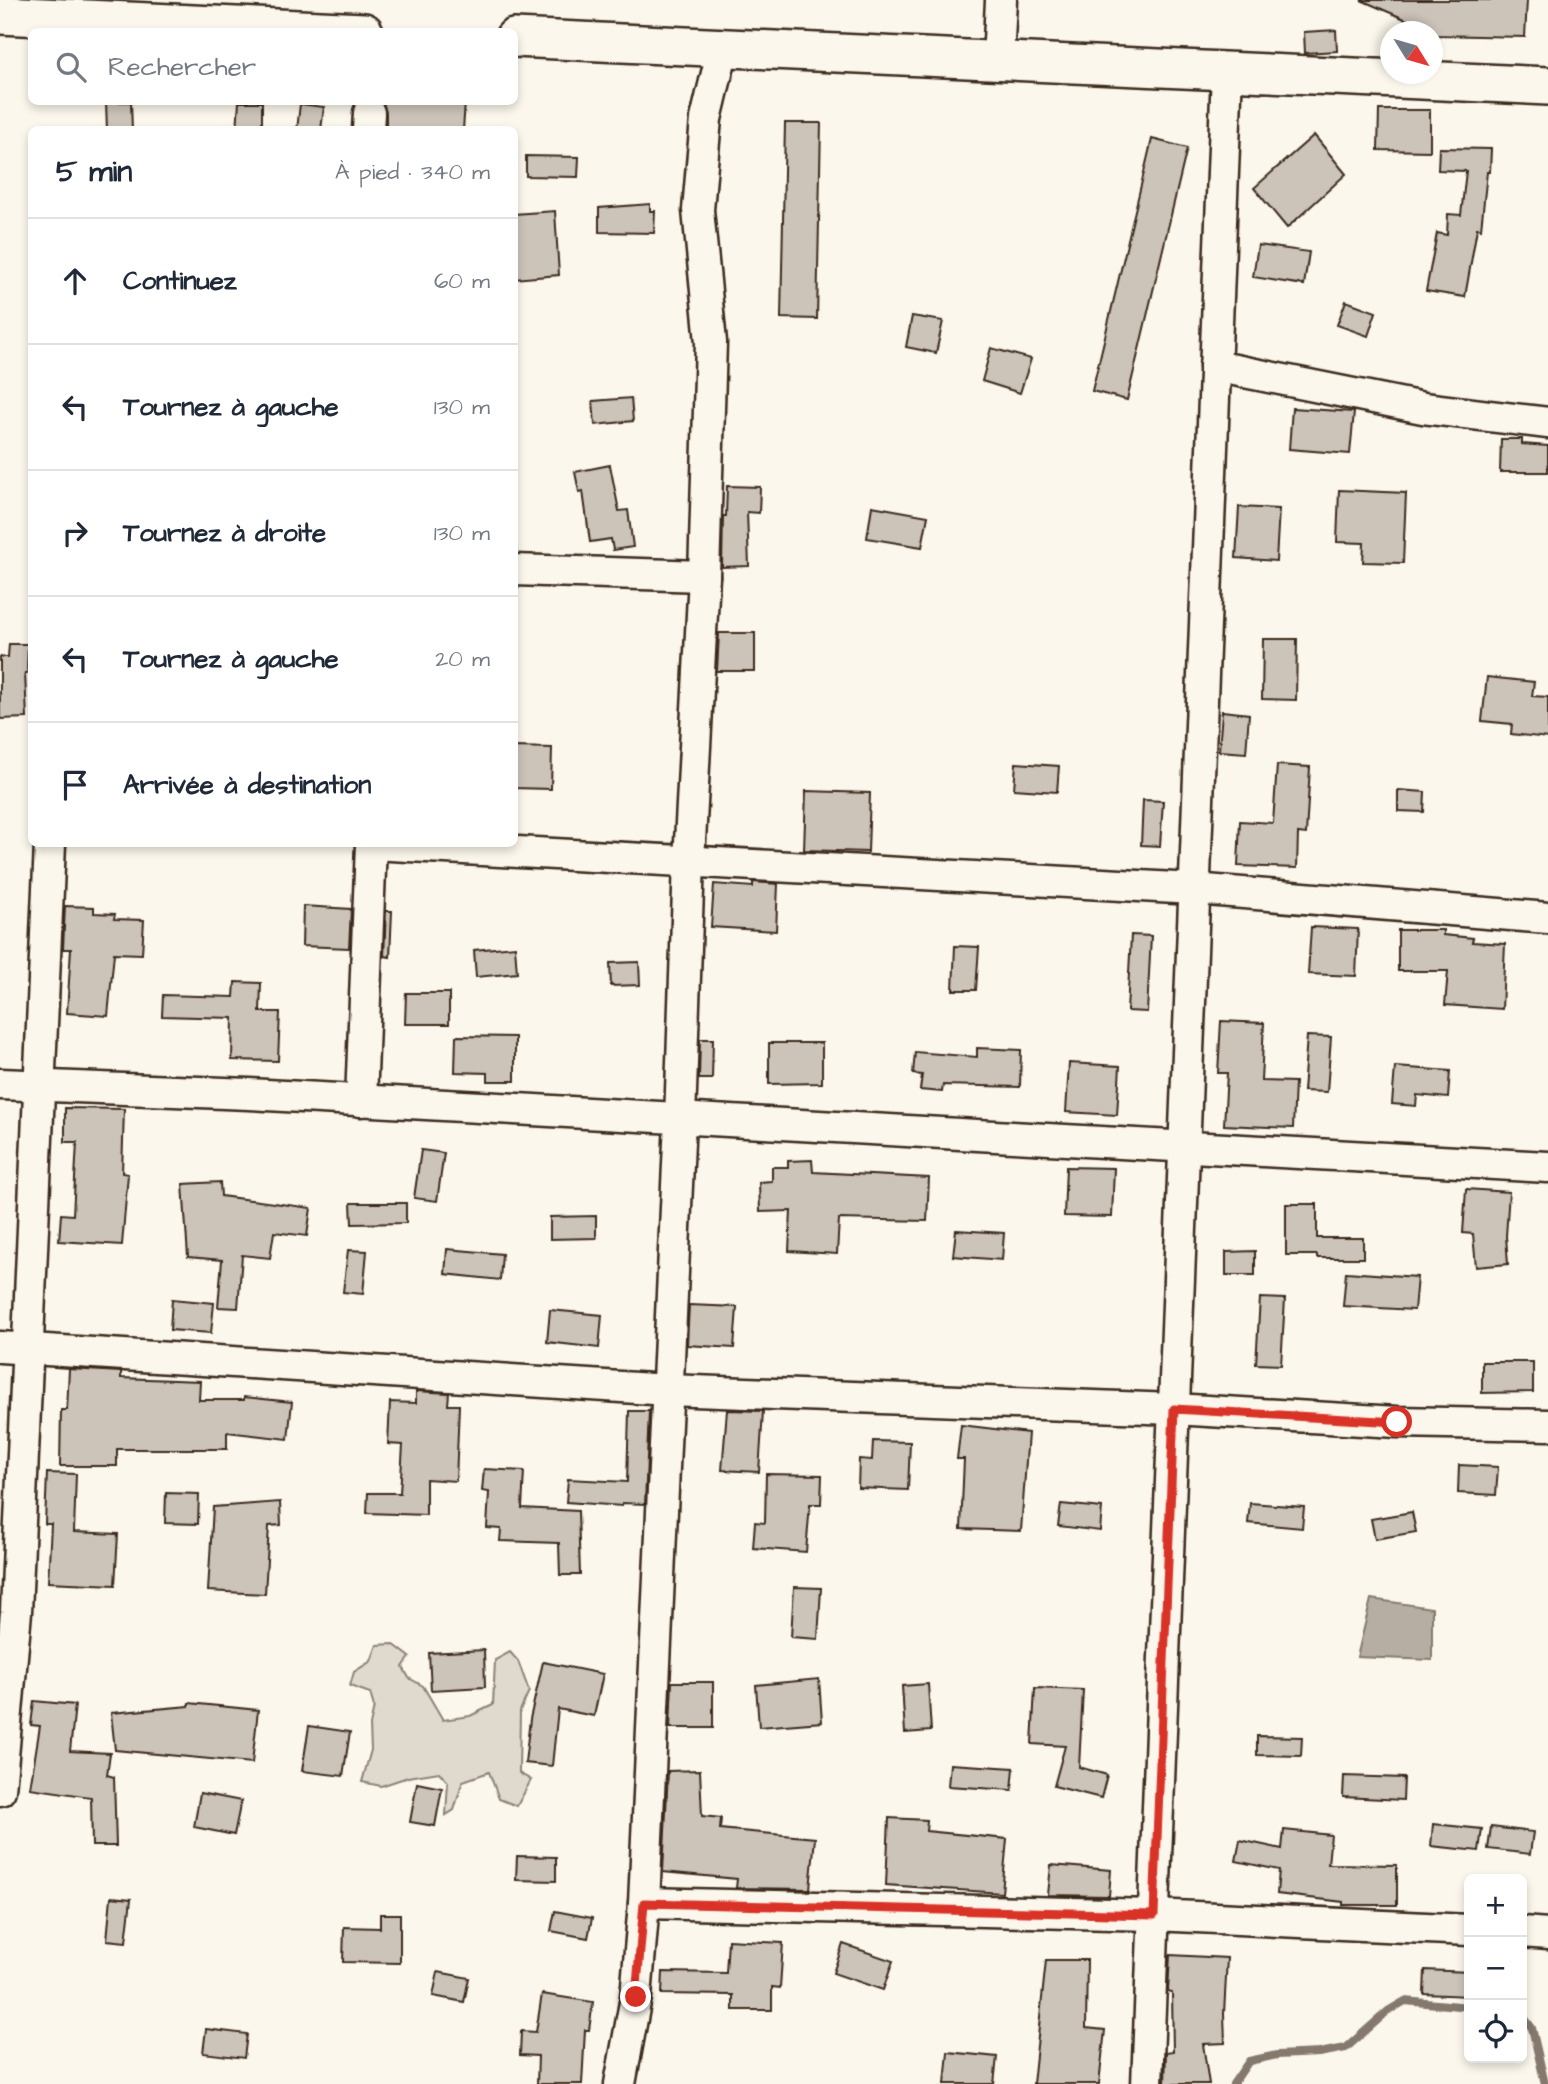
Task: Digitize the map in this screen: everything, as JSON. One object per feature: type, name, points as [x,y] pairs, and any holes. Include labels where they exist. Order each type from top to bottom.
[{"type":"street","points":[[998,61],[1001,0]]},
{"type":"street","points":[[0,15],[278,28]]},
{"type":"street","points":[[518,38],[1548,86]]},
{"type":"street","points":[[620,2084],[636,1997],[644,1903],[680,1120],[689,861],[704,576],[711,342],[698,210],[706,119],[723,48]]},
{"type":"street","points":[[1147,2084],[1227,71]]},
{"type":"street","points":[[1215,366],[1423,408],[1548,423]]},
{"type":"street","points":[[518,570],[704,576]]},
{"type":"street","points":[[0,1790],[8,1611],[14,1348],[39,1085],[50,847]]},
{"type":"street","points":[[361,1101],[371,847]]},
{"type":"street","points":[[427,847],[1194,889],[1548,918]]},
{"type":"street","points":[[0,1084],[361,1101],[1184,1149],[1548,1167]]},
{"type":"street","points":[[14,1348],[668,1390],[1174,1409],[1397,1422],[1548,1425]]},
{"type":"street","points":[[644,1903],[1154,1915],[1464,1930]]},
{"type":"street","points":[[1527,1932],[1548,1934]]},
{"type":"shaded area","points":[[1371,1599],[1432,1608],[1432,1660],[1357,1657]]},
{"type":"shaded area","points":[[393,1644],[410,1657],[403,1667],[409,1678],[423,1686],[443,1720],[470,1716],[493,1705],[495,1660],[510,1652],[518,1661],[529,1691],[520,1711],[519,1773],[531,1780],[517,1806],[499,1799],[489,1772],[463,1781],[454,1810],[446,1815],[448,1782],[439,1772],[408,1777],[381,1786],[362,1782],[371,1750],[370,1725],[374,1707],[370,1693],[350,1686],[354,1672],[371,1661],[377,1645]]},
{"type":"building","points":[[1361,0],[1527,0],[1525,37],[1443,35],[1443,21],[1407,20]]},
{"type":"building","points":[[1336,30],[1337,51],[1305,53],[1304,32]]},
{"type":"building","points":[[106,105],[131,105],[132,126],[107,126]]},
{"type":"building","points":[[239,105],[262,105],[262,126],[237,126]]},
{"type":"building","points":[[300,105],[324,107],[322,126],[297,126]]},
{"type":"building","points":[[384,105],[465,105],[463,126],[386,126]]},
{"type":"building","points":[[1379,110],[1430,110],[1430,151],[1378,150]]},
{"type":"building","points":[[785,123],[821,123],[817,319],[781,318]]},
{"type":"building","points":[[1314,135],[1346,174],[1287,228],[1254,188]]},
{"type":"building","points":[[1152,139],[1187,148],[1127,400],[1092,391]]},
{"type":"building","points":[[1439,148],[1491,149],[1481,229],[1477,228],[1465,297],[1426,291],[1437,233],[1447,235],[1448,214],[1461,215],[1466,171],[1438,170]]},
{"type":"building","points":[[526,156],[579,157],[578,177],[526,176]]},
{"type":"building","points":[[650,204],[650,211],[655,211],[654,233],[599,232],[599,208]]},
{"type":"building","points":[[555,211],[559,275],[518,279],[518,214]]},
{"type":"building","points":[[1258,245],[1309,252],[1304,285],[1253,277]]},
{"type":"building","points":[[1346,301],[1376,312],[1368,336],[1337,325]]},
{"type":"building","points":[[912,316],[943,321],[936,353],[906,347]]},
{"type":"building","points":[[991,348],[1031,359],[1020,393],[982,381]]},
{"type":"building","points":[[631,398],[633,421],[595,425],[593,401]]},
{"type":"building","points":[[1292,408],[1354,412],[1350,454],[1289,449]]},
{"type":"building","points":[[1501,439],[1522,439],[1522,444],[1548,446],[1548,472],[1500,472]]},
{"type":"building","points":[[610,465],[619,511],[628,510],[633,547],[613,550],[611,539],[590,542],[583,491],[579,492],[575,472]]},
{"type":"building","points":[[727,486],[760,487],[759,513],[747,512],[749,566],[722,567],[723,516],[726,516]]},
{"type":"building","points":[[1339,490],[1406,493],[1403,563],[1363,562],[1364,543],[1337,542]]},
{"type":"building","points":[[872,506],[928,516],[922,547],[867,538]]},
{"type":"building","points":[[1239,507],[1279,509],[1276,561],[1236,558]]},
{"type":"building","points":[[719,633],[755,633],[755,671],[717,671]]},
{"type":"building","points":[[1263,639],[1297,639],[1296,700],[1262,699]]},
{"type":"building","points":[[9,644],[28,644],[25,673],[27,718],[0,719],[0,657],[8,657]]},
{"type":"building","points":[[1487,677],[1534,682],[1532,696],[1548,697],[1548,738],[1511,734],[1512,724],[1482,721]]},
{"type":"building","points":[[1222,711],[1249,714],[1246,753],[1219,751]]},
{"type":"building","points":[[518,747],[552,748],[551,789],[518,788]]},
{"type":"building","points":[[1016,763],[1059,766],[1057,792],[1014,789]]},
{"type":"building","points":[[1277,765],[1310,767],[1306,834],[1298,833],[1297,868],[1238,866],[1240,821],[1273,823]]},
{"type":"building","points":[[1398,790],[1425,792],[1424,812],[1398,811]]},
{"type":"building","points":[[806,791],[870,793],[868,852],[804,850]]},
{"type":"building","points":[[1143,800],[1163,801],[1160,846],[1141,845]]},
{"type":"building","points":[[753,882],[778,884],[776,931],[711,927],[714,884],[753,887]]},
{"type":"building","points":[[65,906],[94,907],[94,913],[115,914],[114,919],[144,920],[142,954],[114,953],[108,1016],[67,1013],[71,949],[63,949]]},
{"type":"building","points":[[303,906],[351,909],[349,948],[302,946]]},
{"type":"building","points":[[386,911],[392,911],[390,957],[384,956]]},
{"type":"building","points":[[1311,927],[1358,929],[1356,976],[1308,974]]},
{"type":"building","points":[[1398,930],[1443,930],[1443,935],[1473,938],[1472,942],[1505,944],[1502,1009],[1445,1005],[1448,971],[1398,971]]},
{"type":"building","points":[[1131,935],[1151,936],[1147,1012],[1127,1011]]},
{"type":"building","points":[[515,946],[517,973],[476,977],[474,950]]},
{"type":"building","points":[[955,946],[979,947],[976,990],[953,990]]},
{"type":"building","points":[[639,962],[640,985],[611,986],[610,963]]},
{"type":"building","points":[[235,982],[261,983],[260,1012],[280,1012],[278,1061],[232,1060],[233,1018],[162,1016],[163,995],[234,997]]},
{"type":"building","points":[[406,993],[449,993],[449,1024],[405,1024]]},
{"type":"building","points":[[1221,1021],[1264,1023],[1261,1081],[1295,1082],[1293,1128],[1224,1125],[1227,1073],[1218,1073]]},
{"type":"building","points":[[456,1036],[515,1037],[515,1081],[488,1081],[488,1073],[455,1072]]},
{"type":"building","points":[[1307,1036],[1331,1037],[1327,1092],[1303,1091]]},
{"type":"building","points":[[700,1039],[713,1039],[712,1079],[699,1079]]},
{"type":"building","points":[[769,1043],[822,1043],[822,1083],[769,1084]]},
{"type":"building","points":[[977,1048],[1021,1050],[1020,1087],[943,1085],[942,1092],[920,1090],[922,1075],[913,1074],[915,1052],[977,1057]]},
{"type":"building","points":[[1069,1063],[1120,1066],[1117,1115],[1066,1112]]},
{"type":"building","points":[[1395,1067],[1450,1071],[1448,1098],[1417,1095],[1416,1106],[1392,1104]]},
{"type":"building","points":[[65,1108],[124,1109],[122,1173],[128,1174],[122,1245],[59,1241],[61,1214],[73,1215],[77,1142],[65,1142]]},
{"type":"building","points":[[421,1150],[444,1153],[437,1201],[414,1198]]},
{"type":"building","points":[[812,1160],[813,1172],[929,1178],[927,1221],[839,1219],[837,1254],[789,1251],[791,1211],[760,1212],[759,1182],[772,1181],[772,1167],[788,1167],[788,1161]]},
{"type":"building","points":[[1066,1167],[1114,1168],[1112,1217],[1064,1216]]},
{"type":"building","points":[[220,1182],[221,1196],[311,1208],[307,1236],[274,1232],[270,1258],[242,1255],[238,1308],[218,1307],[222,1260],[188,1257],[183,1184]]},
{"type":"building","points":[[1466,1189],[1509,1192],[1506,1236],[1508,1264],[1476,1267],[1473,1234],[1463,1233]]},
{"type":"building","points":[[351,1203],[406,1203],[406,1223],[352,1224]]},
{"type":"building","points":[[1286,1204],[1317,1204],[1317,1238],[1363,1238],[1363,1258],[1286,1255]]},
{"type":"building","points":[[596,1216],[596,1238],[550,1239],[550,1217]]},
{"type":"building","points":[[956,1230],[1004,1233],[1002,1260],[953,1256]]},
{"type":"building","points":[[447,1249],[502,1254],[500,1280],[445,1274]]},
{"type":"building","points":[[348,1250],[367,1251],[363,1294],[343,1292]]},
{"type":"building","points":[[1255,1251],[1255,1275],[1226,1275],[1226,1252]]},
{"type":"building","points":[[1346,1272],[1417,1277],[1414,1310],[1343,1306]]},
{"type":"building","points":[[1260,1298],[1285,1299],[1281,1365],[1256,1364]]},
{"type":"building","points":[[172,1299],[214,1303],[211,1333],[170,1330]]},
{"type":"building","points":[[689,1305],[737,1307],[734,1348],[687,1345]]},
{"type":"building","points":[[550,1310],[602,1315],[599,1348],[547,1342]]},
{"type":"building","points":[[1482,1362],[1533,1362],[1533,1392],[1482,1393]]},
{"type":"building","points":[[69,1369],[121,1372],[121,1378],[200,1381],[199,1400],[244,1400],[244,1397],[292,1402],[288,1439],[227,1432],[227,1449],[117,1449],[117,1466],[60,1466],[61,1410],[67,1410]]},
{"type":"building","points":[[416,1391],[449,1393],[448,1405],[459,1405],[456,1481],[426,1479],[426,1515],[367,1513],[368,1493],[400,1493],[403,1445],[388,1444],[390,1402],[416,1403]]},
{"type":"building","points":[[727,1410],[763,1411],[759,1472],[722,1470]]},
{"type":"building","points":[[629,1411],[649,1411],[645,1504],[622,1503],[622,1506],[566,1502],[568,1479],[627,1482]]},
{"type":"building","points":[[961,1425],[1028,1433],[1021,1531],[961,1529],[964,1459],[957,1459]]},
{"type":"building","points":[[873,1441],[910,1442],[908,1490],[858,1488],[859,1459],[872,1460]]},
{"type":"building","points":[[1459,1465],[1498,1467],[1496,1495],[1458,1493]]},
{"type":"building","points":[[484,1469],[524,1471],[522,1508],[578,1511],[580,1575],[560,1575],[559,1543],[500,1541],[501,1529],[487,1528],[489,1492],[482,1491]]},
{"type":"building","points":[[47,1473],[76,1474],[74,1532],[118,1534],[115,1585],[48,1582],[51,1524],[45,1524]]},
{"type":"building","points":[[766,1474],[822,1475],[821,1504],[810,1504],[806,1552],[753,1548],[755,1522],[765,1523]]},
{"type":"building","points":[[166,1493],[199,1494],[198,1524],[165,1523]]},
{"type":"building","points":[[280,1502],[281,1525],[269,1526],[265,1594],[208,1591],[213,1507]]},
{"type":"building","points":[[1250,1503],[1304,1507],[1302,1528],[1248,1523]]},
{"type":"building","points":[[1061,1504],[1102,1508],[1100,1531],[1058,1526]]},
{"type":"building","points":[[1412,1512],[1416,1532],[1375,1539],[1371,1519]]},
{"type":"building","points":[[794,1587],[821,1588],[818,1639],[791,1637]]},
{"type":"building","points":[[484,1650],[485,1687],[431,1690],[429,1653]]},
{"type":"building","points":[[543,1662],[603,1674],[594,1716],[558,1709],[552,1766],[525,1763],[530,1719]]},
{"type":"building","points":[[819,1679],[822,1722],[759,1727],[756,1685]]},
{"type":"building","points":[[672,1682],[713,1682],[713,1728],[670,1728]]},
{"type":"building","points":[[928,1684],[931,1731],[905,1733],[902,1686]]},
{"type":"building","points":[[1035,1688],[1083,1690],[1079,1767],[1107,1775],[1101,1798],[1054,1786],[1065,1746],[1032,1744]]},
{"type":"building","points":[[34,1701],[75,1705],[70,1751],[110,1753],[107,1775],[114,1777],[116,1846],[92,1846],[91,1797],[30,1788],[40,1726],[31,1725]]},
{"type":"building","points":[[189,1703],[258,1710],[252,1763],[115,1750],[111,1713],[189,1706]]},
{"type":"building","points":[[309,1726],[350,1732],[343,1776],[302,1771]]},
{"type":"building","points":[[1257,1736],[1302,1737],[1301,1756],[1257,1755]]},
{"type":"building","points":[[950,1764],[1014,1768],[1012,1790],[948,1786]]},
{"type":"building","points":[[700,1770],[702,1816],[721,1818],[720,1829],[815,1838],[810,1889],[736,1888],[737,1879],[663,1872],[668,1771]]},
{"type":"building","points":[[1344,1776],[1404,1778],[1403,1800],[1343,1797]]},
{"type":"building","points":[[417,1783],[442,1788],[435,1826],[410,1822]]},
{"type":"building","points":[[200,1793],[241,1801],[234,1835],[194,1827]]},
{"type":"building","points":[[889,1818],[927,1820],[926,1831],[1007,1839],[1002,1893],[886,1885]]},
{"type":"building","points":[[1433,1824],[1482,1829],[1479,1851],[1431,1846]]},
{"type":"building","points":[[1491,1827],[1533,1832],[1530,1854],[1488,1849]]},
{"type":"building","points":[[1284,1830],[1331,1835],[1328,1864],[1397,1865],[1397,1905],[1343,1905],[1343,1902],[1277,1894],[1279,1870],[1236,1861],[1240,1840],[1282,1849]]},
{"type":"building","points":[[517,1856],[556,1857],[556,1881],[516,1880]]},
{"type":"building","points":[[1051,1865],[1111,1870],[1109,1896],[1048,1895]]},
{"type":"building","points":[[111,1897],[131,1899],[126,1942],[107,1940]]},
{"type":"building","points":[[555,1911],[592,1918],[588,1938],[551,1931]]},
{"type":"building","points":[[380,1914],[400,1914],[400,1963],[343,1962],[344,1927],[380,1928]]},
{"type":"building","points":[[728,1940],[783,1943],[780,1988],[772,1987],[772,2010],[733,2010],[733,1995],[662,1994],[663,1972],[726,1973]]},
{"type":"building","points":[[843,1944],[893,1961],[883,1990],[833,1973]]},
{"type":"building","points":[[1170,1955],[1227,1958],[1225,2043],[1203,2044],[1209,2084],[1165,2084],[1166,2052],[1173,2051],[1172,1993],[1168,1992]]},
{"type":"building","points":[[1046,1960],[1087,1960],[1086,2028],[1105,2030],[1099,2084],[1033,2084]]},
{"type":"building","points":[[1425,1970],[1464,1972],[1464,1996],[1424,1994]]},
{"type":"building","points":[[438,1972],[469,1978],[464,2002],[433,1996]]},
{"type":"building","points":[[542,1994],[593,2002],[589,2030],[585,2030],[582,2084],[537,2084],[538,2056],[520,2055],[521,2031],[536,2032]]},
{"type":"building","points":[[206,2029],[247,2034],[244,2058],[203,2053]]},
{"type":"building","points":[[948,2052],[997,2057],[994,2084],[945,2084]]},
{"type":"waterway","points":[[1233,2084],[1249,2061],[1277,2055],[1319,2053],[1346,2048],[1388,2011],[1405,2001],[1464,2007]]},
{"type":"waterway","points":[[1527,2022],[1532,2028],[1545,2084]]},
{"type":"route","points":[[636,1997],[644,1903],[1154,1915],[1174,1409],[1397,1422]]}]
